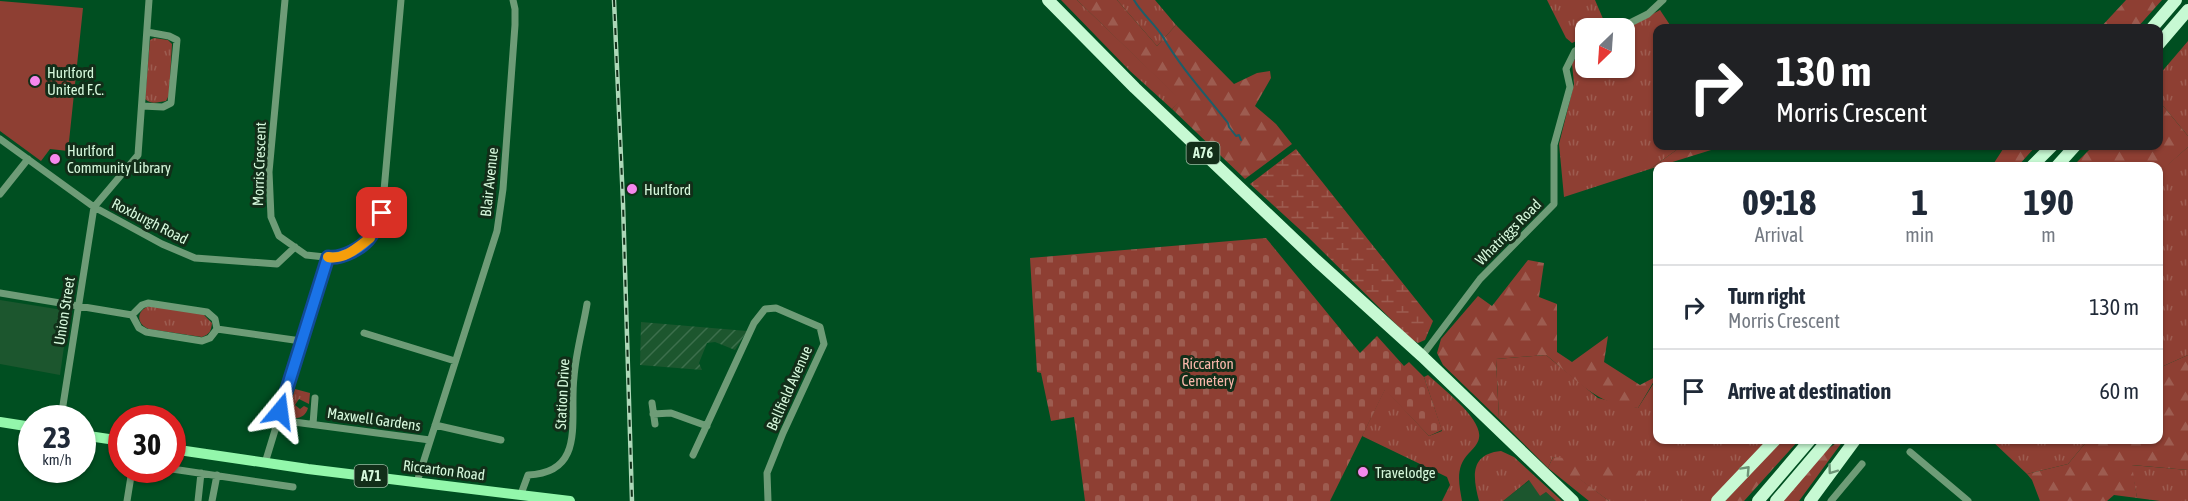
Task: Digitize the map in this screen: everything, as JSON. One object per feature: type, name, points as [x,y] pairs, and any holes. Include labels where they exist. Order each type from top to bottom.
[{"type":"highway","name":"A76","points":[[1048,0],[1090,44],[1316,260],[1422,356],[1573,501]]},
{"type":"highway","points":[[2155,24],[2176,0]]},
{"type":"highway","points":[[2163,39],[2188,10]]},
{"type":"highway","points":[[2038,162],[2048,150]]},
{"type":"highway","points":[[2061,162],[2070,150]]},
{"type":"highway","points":[[1717,501],[1771,444]]},
{"type":"highway","points":[[1758,501],[1807,444]]},
{"type":"highway","points":[[1776,501],[1825,444]]},
{"type":"highway","points":[[1810,501],[1852,444]]},
{"type":"main road","points":[[0,422],[18,425]]},
{"type":"main road","name":"Riccarton Road","points":[[186,451],[417,482],[481,495],[521,494],[570,501]]},
{"type":"street","points":[[94,207],[138,155],[149,0]]},
{"type":"street","name":"Morris Crescent","points":[[285,0],[269,172],[271,217],[279,236],[306,255],[328,257]]},
{"type":"street","points":[[265,463],[328,257],[334,258],[349,253],[371,237],[382,213],[401,0]]},
{"type":"street","name":"Blair Avenue","points":[[417,482],[497,231],[503,189],[515,25],[513,0]]},
{"type":"street","points":[[1635,20],[1648,14],[1663,0]]},
{"type":"street","points":[[142,106],[163,107],[171,103],[177,40],[169,36],[147,32]]},
{"type":"street","name":"Whatriggs Road","points":[[1422,356],[1480,279],[1554,204],[1554,145],[1570,87],[1566,69],[1575,51]]},
{"type":"street","name":"Roxburgh Road","points":[[0,139],[94,207],[162,244],[195,258],[277,264],[295,247]]},
{"type":"street","points":[[0,194],[28,159]]},
{"type":"street","name":"Union Street","points":[[63,405],[94,207]]},
{"type":"street","points":[[0,293],[132,315]]},
{"type":"street","points":[[148,303],[207,312],[215,319],[217,329],[210,338],[202,341],[146,332],[139,328],[132,315],[142,305],[148,303]]},
{"type":"street","name":"Station Drive","points":[[521,494],[528,475],[548,473],[557,468],[573,441],[573,380],[587,303]]},
{"type":"street","name":"Bellfield Avenue","points":[[693,455],[754,322],[765,309],[776,308],[820,327],[824,344],[767,473],[768,501]]},
{"type":"street","points":[[217,329],[301,341]]},
{"type":"street","points":[[364,333],[455,361]]},
{"type":"street","name":"Maxwell Gardens","points":[[313,424],[315,398]]},
{"type":"street","points":[[652,403],[655,424]]},
{"type":"street","points":[[653,414],[671,413],[707,426]]},
{"type":"street","name":"Maxwell Gardens","points":[[294,422],[430,440]]},
{"type":"street","points":[[435,425],[501,440]]},
{"type":"street","points":[[1910,452],[1968,501]]},
{"type":"street","points":[[1831,501],[1862,464]]},
{"type":"street","points":[[186,471],[293,487]]},
{"type":"street","points":[[198,501],[201,473]]},
{"type":"street","points":[[212,501],[217,476]]},
{"type":"street","points":[[128,501],[130,483]]},
{"type":"street","points":[[1954,501],[1959,494]]},
{"type":"shaded area","points":[[0,300],[69,311],[60,375],[0,364]]},
{"type":"shaded area","points":[[641,322],[747,331],[735,350],[715,342],[707,343],[699,363],[702,370],[640,365]]},
{"type":"shaded area","points":[[1530,480],[1540,496],[1546,492],[1556,501],[1503,501]]},
{"type":"green space","points":[[1061,0],[1077,0],[1181,100],[1172,109],[1130,71]]},
{"type":"green space","points":[[1077,0],[1117,0],[1157,46],[1176,25],[1234,84],[1257,73],[1270,71],[1271,78],[1255,106],[1276,124],[1292,144],[1245,179],[1172,109],[1180,100]]},
{"type":"green space","points":[[1117,0],[1155,0],[1176,25],[1157,46]]},
{"type":"green space","points":[[1547,0],[1595,0],[1603,18],[1575,18],[1575,42],[1572,43],[1566,38]]},
{"type":"green space","points":[[2126,0],[2162,0],[2141,24],[2104,24]]},
{"type":"green space","name":"Hurlford United F.C.","points":[[0,1],[83,8],[68,151],[50,149],[41,161],[0,131]]},
{"type":"green space","points":[[1660,10],[1669,24],[1653,24],[1653,150],[1676,150],[1660,162],[1653,162],[1653,167],[1650,169],[1564,197],[1559,144],[1574,84],[1572,63],[1575,59],[1575,78],[1635,78],[1635,24]]},
{"type":"green space","points":[[154,38],[168,40],[172,44],[169,95],[166,101],[155,103],[145,99],[150,40]]},
{"type":"green space","points":[[2188,41],[2188,136],[2163,106],[2163,70]]},
{"type":"green space","points":[[2163,106],[2188,136],[2188,147],[2163,169],[2163,162],[2077,162],[2089,150],[2163,150]]},
{"type":"green space","points":[[2188,147],[2188,355],[2163,366],[2163,169]]},
{"type":"green space","points":[[1296,149],[1433,321],[1425,340],[1418,343],[1411,339],[1307,236],[1250,184]]},
{"type":"green space","points":[[1676,150],[1711,150],[1673,162],[1660,162]]},
{"type":"green space","points":[[2002,150],[2032,150],[2022,162],[1995,162]]},
{"type":"green space","name":"Riccarton Cemetery","points":[[1266,238],[1360,353],[1377,336],[1404,366],[1409,362],[1424,377],[1442,430],[1429,436],[1385,390],[1330,501],[1085,501],[1074,417],[1051,421],[1041,373],[1037,372],[1030,258]]},
{"type":"green space","points":[[1528,260],[1544,263],[1539,297],[1557,304],[1557,352],[1572,362],[1608,336],[1604,362],[1640,385],[1653,378],[1653,383],[1638,408],[1624,406],[1599,397],[1588,390],[1546,355],[1496,359],[1499,419],[1443,365],[1437,353],[1441,339],[1478,296],[1492,306]]},
{"type":"green space","points":[[149,306],[203,314],[212,323],[211,330],[202,337],[149,329],[142,324],[139,318],[142,311]]},
{"type":"green space","points":[[1546,355],[1598,398],[1638,408],[1653,384],[1653,444],[1766,444],[1712,501],[1609,501],[1575,476],[1639,476],[1553,457],[1548,468],[1499,419],[1496,359]]},
{"type":"green space","points":[[2188,355],[2188,470],[2132,465],[2137,498],[2114,495],[2107,501],[2040,501],[2032,480],[2027,474],[2068,464],[2085,444],[2163,444],[2163,366]]},
{"type":"green space","points":[[1428,375],[1460,404],[1479,430],[1478,442],[1465,458],[1460,470],[1462,501],[1442,501],[1450,485],[1447,477],[1362,436],[1385,389],[1429,436],[1442,431],[1424,377]]},
{"type":"green space","points":[[295,389],[310,393],[309,404],[299,399],[295,405],[300,409],[304,406],[308,408],[303,416],[292,418],[291,425],[284,424]]},
{"type":"green space","points":[[1778,444],[1795,444],[1744,501],[1725,501]]},
{"type":"green space","points":[[1835,444],[1841,444],[1799,501],[1782,501],[1824,452]]},
{"type":"green space","points":[[1995,444],[2085,444],[2068,464],[2027,474]]},
{"type":"green space","points":[[1501,451],[1514,457],[1562,501],[1556,501],[1546,492],[1540,496],[1529,480],[1503,501],[1479,501],[1475,484],[1478,462],[1491,453]]},
{"type":"green space","points":[[1553,457],[1602,461],[1641,471],[1640,476],[1576,476],[1609,501],[1589,501],[1548,468]]},
{"type":"green space","points":[[2131,465],[2188,470],[2188,501],[2137,498]]},
{"type":"waterway","points":[[1134,0],[1241,140]]},
{"type":"railway","points":[[614,0],[632,501]]},
{"type":"slow traffic","points":[[328,257],[334,258],[349,253],[370,238]]},
{"type":"place","name":"Hurlford United F.C.","points":[[35,81]]},
{"type":"place","name":"Hurlford Community Library","points":[[55,159]]},
{"type":"place","name":"Hurlford","points":[[632,189]]},
{"type":"place","name":"Travelodge","points":[[1363,472]]},
{"type":"route","points":[[280,411],[328,257],[334,258],[349,253],[371,237],[382,213]]}]
